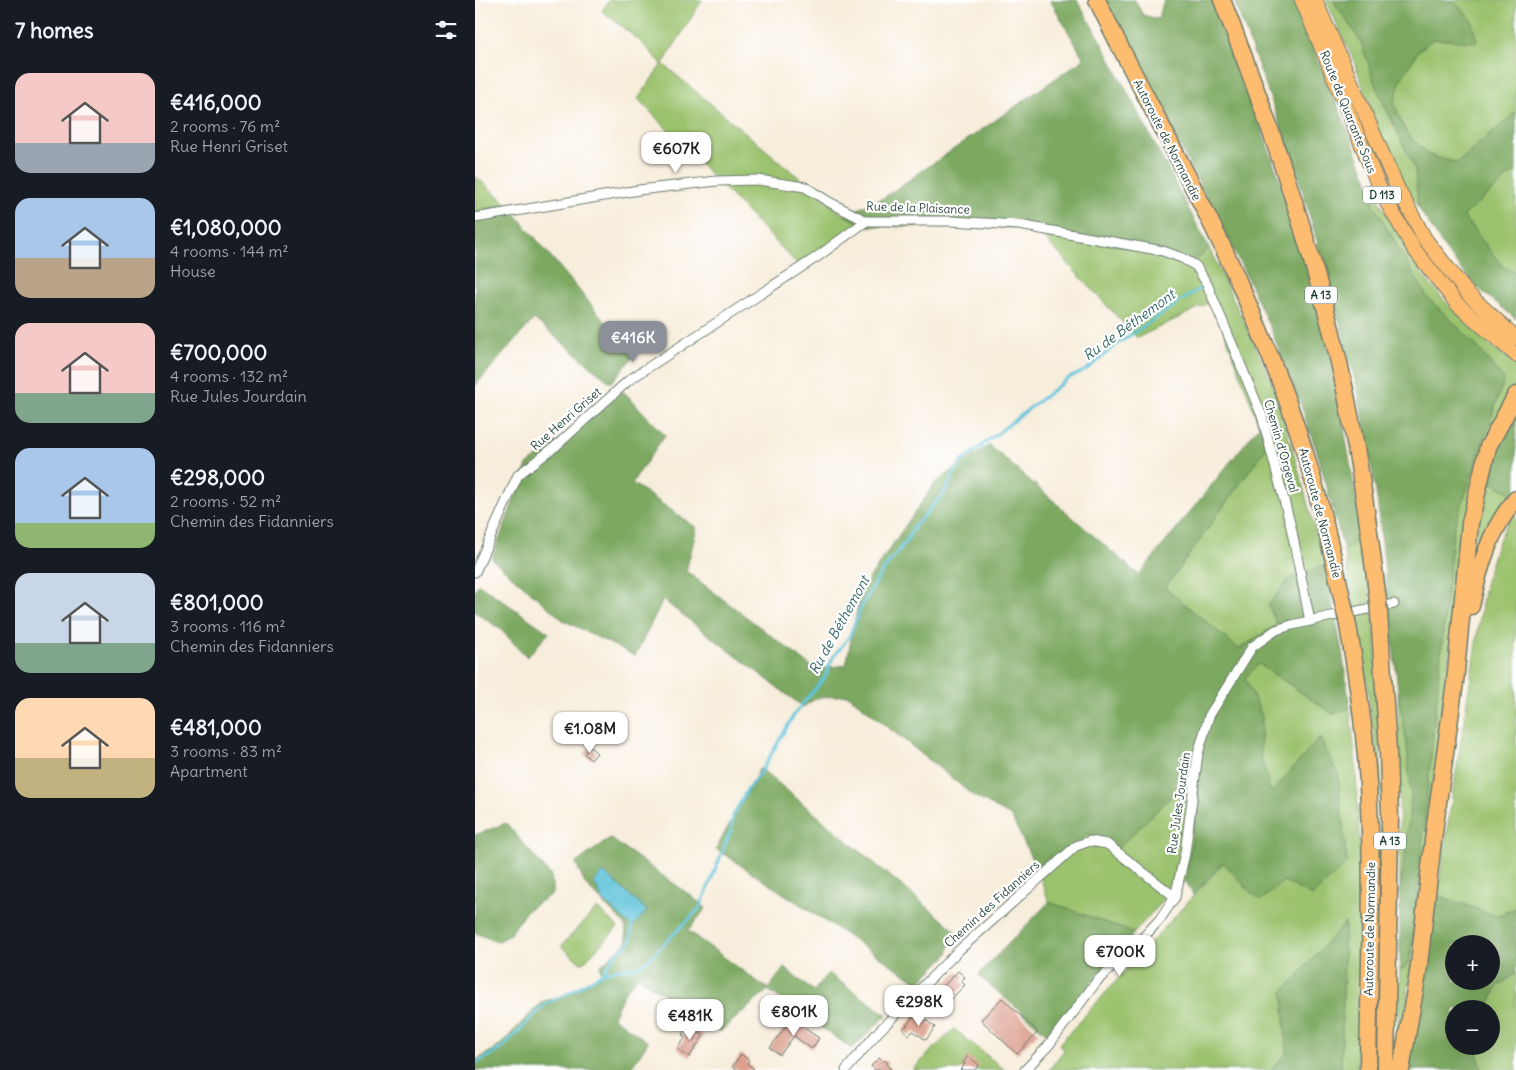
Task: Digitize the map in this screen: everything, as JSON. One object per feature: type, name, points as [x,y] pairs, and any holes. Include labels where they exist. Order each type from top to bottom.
[{"type":"highway","points":[[1084,0],[1125,59]]},
{"type":"highway","name":"Autoroute de Normandie","points":[[1097,0],[1125,59],[1231,265],[1273,363],[1302,444],[1319,502],[1346,614],[1359,698],[1369,803],[1371,908],[1368,1070]]},
{"type":"highway","name":"Autoroute de Normandie","points":[[1222,0],[1261,101],[1290,187],[1332,335],[1361,480],[1378,607],[1386,712],[1389,810],[1386,1070]]},
{"type":"highway","points":[[1401,1070],[1418,974],[1434,832],[1455,682],[1470,523],[1488,447],[1516,395]]},
{"type":"highway","points":[[1455,682],[1475,588],[1489,540],[1516,499]]},
{"type":"main road","name":"Route de Quarante Sous","points":[[1302,0],[1382,194],[1410,241],[1457,304],[1516,355]]},
{"type":"main road","name":"Route de Quarante Sous","points":[[1315,0],[1397,187],[1425,239],[1467,294],[1516,338]]},
{"type":"street","name":"Rue de la Plaisance","points":[[475,218],[639,190],[717,181],[758,180],[805,187],[866,221],[1019,225],[1163,251],[1196,266],[1207,284]]},
{"type":"street","name":"Rue Henri Griset","points":[[475,572],[518,475],[555,446],[629,380],[817,257],[866,221]]},
{"type":"street","name":"Chemin d'Orgeval","points":[[1207,284],[1261,416],[1291,528],[1310,621]]},
{"type":"street","name":"Rue Jules Jourdain","points":[[1025,1070],[1048,1046],[1097,981],[1139,942],[1160,919],[1175,897],[1185,853],[1198,754],[1209,716],[1252,647],[1275,630],[1394,604]]},
{"type":"street","name":"Chemin des Fidanniers","points":[[846,1070],[878,1032],[958,951],[1076,846],[1090,841],[1107,844],[1175,897]]},
{"type":"green space","points":[[609,0],[702,0],[663,64],[844,215],[865,226],[802,269],[638,99],[662,64],[640,41],[602,11]]},
{"type":"green space","points":[[1050,0],[1077,0],[1106,51],[1209,248],[1194,262],[1035,228],[865,226],[844,215],[883,198],[1084,59]]},
{"type":"green space","points":[[1105,0],[1135,0],[1143,15],[1158,19],[1164,0],[1213,0],[1300,236],[1325,332],[1340,405],[1363,538],[1344,550],[1319,458],[1302,408],[1272,332],[1245,273]]},
{"type":"green space","points":[[1234,0],[1293,0],[1370,186],[1374,206],[1427,297],[1476,345],[1504,380],[1453,530],[1411,960],[1400,972],[1400,894],[1411,798],[1407,745],[1398,690],[1377,498],[1358,392],[1335,303],[1295,165]]},
{"type":"green space","points":[[1326,0],[1333,0],[1361,42],[1376,87],[1415,169],[1418,207],[1402,182],[1381,136],[1353,59]]},
{"type":"green space","points":[[1333,0],[1453,0],[1471,19],[1477,42],[1433,39],[1418,51],[1400,81],[1394,104],[1406,133],[1429,155],[1457,163],[1516,112],[1516,170],[1463,216],[1503,267],[1516,273],[1516,319],[1477,287],[1449,255],[1418,207],[1415,169],[1376,87],[1361,42]]},
{"type":"green space","points":[[1453,0],[1516,0],[1516,112],[1457,163],[1429,155],[1406,133],[1394,104],[1400,81],[1418,51],[1433,39],[1476,42],[1471,19]]},
{"type":"green space","points":[[1516,170],[1516,273],[1503,267],[1463,216]]},
{"type":"green space","points":[[475,176],[507,204],[475,211]]},
{"type":"green space","points":[[1370,186],[1424,277],[1451,308],[1487,343],[1516,364],[1516,387],[1503,409],[1453,621],[1432,810],[1404,1023],[1397,1046],[1400,972],[1411,960],[1453,530],[1504,380],[1476,345],[1427,297],[1374,206]]},
{"type":"green space","points":[[507,204],[634,356],[611,383],[534,319],[475,386],[475,211]]},
{"type":"green space","points":[[1035,228],[1194,262],[1209,248],[1271,380],[1325,565],[1289,579],[1277,625],[1239,649],[1165,588],[1267,446],[1213,301],[1137,338]]},
{"type":"green space","points":[[623,391],[665,435],[632,483],[697,528],[686,571],[815,669],[846,665],[861,590],[935,483],[989,445],[1139,575],[1260,425],[1267,446],[1165,588],[1239,649],[1277,625],[1268,605],[1289,579],[1325,565],[1342,651],[1350,708],[1333,714],[1259,664],[1245,678],[1262,716],[1260,753],[1271,793],[1320,738],[1338,774],[1347,863],[1312,896],[1284,881],[1261,900],[1251,893],[1223,862],[1193,895],[1186,881],[1202,767],[1114,852],[1088,833],[1039,874],[1011,816],[974,796],[848,695],[817,698],[803,707],[663,600],[635,656],[563,620],[492,559],[527,465]]},
{"type":"green space","points":[[1516,411],[1516,491],[1513,494],[1488,481],[1496,447]]},
{"type":"green space","points":[[1488,481],[1513,494],[1477,557],[1473,559],[1480,513]]},
{"type":"green space","points":[[1516,509],[1516,908],[1496,916],[1437,895],[1485,585],[1493,555]]},
{"type":"green space","points":[[1363,538],[1376,642],[1382,806],[1367,682],[1344,550]]},
{"type":"green space","points":[[479,584],[549,633],[527,657],[500,629],[475,612],[475,589]]},
{"type":"green space","points":[[1259,664],[1333,714],[1350,708],[1355,756],[1361,867],[1357,1070],[1341,1070],[1345,923],[1284,1019],[1287,1053],[1270,1070],[1049,1070],[1064,1050],[1059,1044],[1224,862],[1251,893],[1338,774],[1320,739],[1271,793],[1260,753],[1262,716],[1245,678]]},
{"type":"green space","points":[[1398,690],[1407,744],[1411,798],[1400,895]]},
{"type":"green space","points":[[1202,766],[1186,881],[1169,893],[1134,933],[1049,902],[1039,874],[1088,833],[1114,851]]},
{"type":"green space","points":[[760,768],[955,930],[948,954],[919,983],[716,849]]},
{"type":"green space","points":[[506,823],[551,876],[553,893],[526,911],[511,933],[498,942],[475,933],[475,835]]},
{"type":"green space","points":[[610,838],[706,908],[688,931],[768,989],[784,968],[814,991],[828,973],[887,1015],[852,1049],[768,990],[720,1032],[638,977],[625,991],[613,1017],[648,1042],[630,1070],[475,1070],[475,1061],[499,1046],[542,1002],[567,994],[602,975],[600,966],[627,942],[625,925],[585,884],[576,863]]},
{"type":"green space","points":[[1437,895],[1496,916],[1516,908],[1516,973],[1500,985],[1500,935],[1445,935],[1445,990],[1496,990],[1491,1000],[1445,1000],[1445,1055],[1478,1055],[1482,1070],[1407,1070]]},
{"type":"green space","points":[[1049,902],[1134,933],[1048,1035],[978,975]]},
{"type":"green space","points":[[597,908],[618,927],[582,964],[561,946]]},
{"type":"green space","points":[[1345,922],[1341,1070],[1270,1070],[1287,1053],[1283,992]]},
{"type":"green space","points":[[1516,973],[1516,1070],[1482,1070],[1478,1055],[1500,1055],[1500,1000],[1491,1000],[1496,990],[1500,990],[1500,985]]},
{"type":"green space","points":[[954,1029],[1005,1070],[975,1070],[968,1056],[960,1070],[912,1070]]},
{"type":"water","points":[[603,872],[647,911],[632,927],[602,899],[594,882]]},
{"type":"building","points":[[590,747],[597,753],[591,760],[584,754]]},
{"type":"building","points":[[958,971],[965,977],[961,981],[965,985],[951,999],[948,997],[945,1000],[937,993]]},
{"type":"building","points":[[1002,998],[1038,1032],[1017,1054],[981,1020]]},
{"type":"building","points":[[916,1013],[935,1027],[926,1040],[913,1031],[909,1035],[903,1030]]},
{"type":"building","points":[[791,1019],[819,1038],[812,1049],[794,1036],[780,1055],[770,1048]]},
{"type":"building","points":[[689,1025],[704,1035],[689,1057],[677,1049],[685,1038],[682,1035]]},
{"type":"building","points":[[741,1054],[749,1060],[747,1063],[753,1070],[737,1070],[732,1067]]},
{"type":"building","points":[[968,1056],[979,1065],[975,1070],[960,1070],[965,1064],[963,1063]]},
{"type":"building","points":[[879,1058],[883,1062],[885,1060],[892,1070],[875,1070],[871,1066]]},
{"type":"waterway","name":"Ru de Béthemont","points":[[475,1064],[502,1048],[545,1004],[567,994],[603,973],[637,967],[649,959],[700,908],[731,830],[733,816],[748,788],[761,772],[795,713],[825,677],[833,657],[849,637],[863,603],[881,573],[905,543],[914,527],[944,493],[961,462],[1067,379],[1086,370],[1117,344],[1205,285]]},
{"type":"waterway","points":[[603,972],[614,956],[631,941],[632,927]]}]
